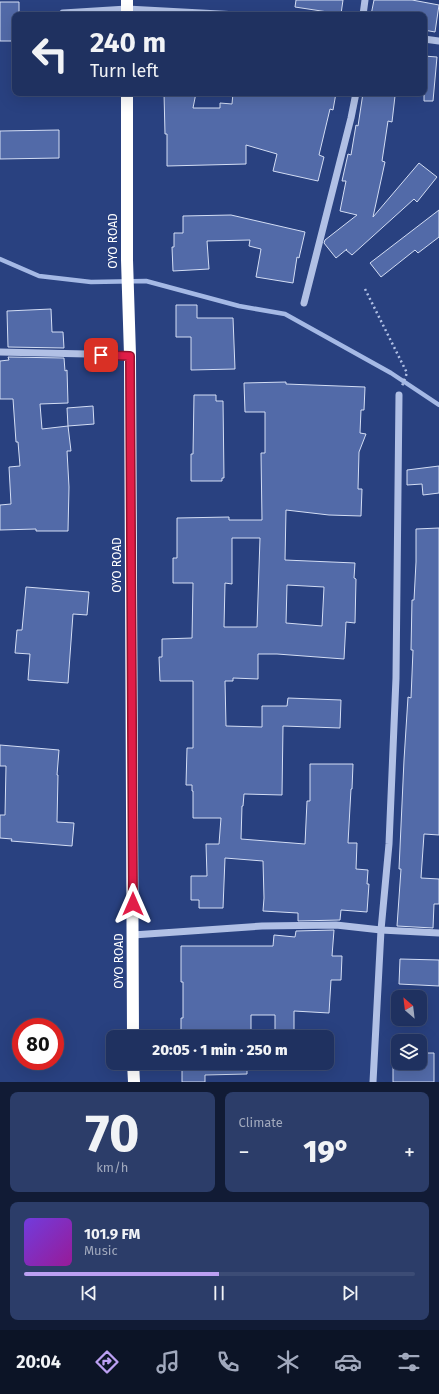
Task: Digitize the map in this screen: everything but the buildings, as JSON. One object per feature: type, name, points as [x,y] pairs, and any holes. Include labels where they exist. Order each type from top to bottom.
[{"type":"highway","name":"OYO ROAD","points":[[127,96],[127,260],[130,356],[133,1030]]},
{"type":"highway","points":[[133,1070],[134,1082]]},
{"type":"street","points":[[363,12],[365,0]]},
{"type":"street","points":[[84,12],[127,8],[190,12]]},
{"type":"street","points":[[427,39],[439,41]]},
{"type":"street","points":[[304,303],[355,96]]},
{"type":"street","points":[[0,352],[130,356]]},
{"type":"street","points":[[373,1082],[381,930],[389,844],[396,678],[399,395]]},
{"type":"street","points":[[133,935],[262,926],[336,925],[381,930],[439,933]]},
{"type":"path","points":[[365,289],[406,373]]},
{"type":"waterway","points":[[0,259],[39,276],[91,282],[146,281],[239,306],[285,314],[391,373],[439,405]]},
{"type":"route","points":[[101,355],[130,356],[133,904]]}]
